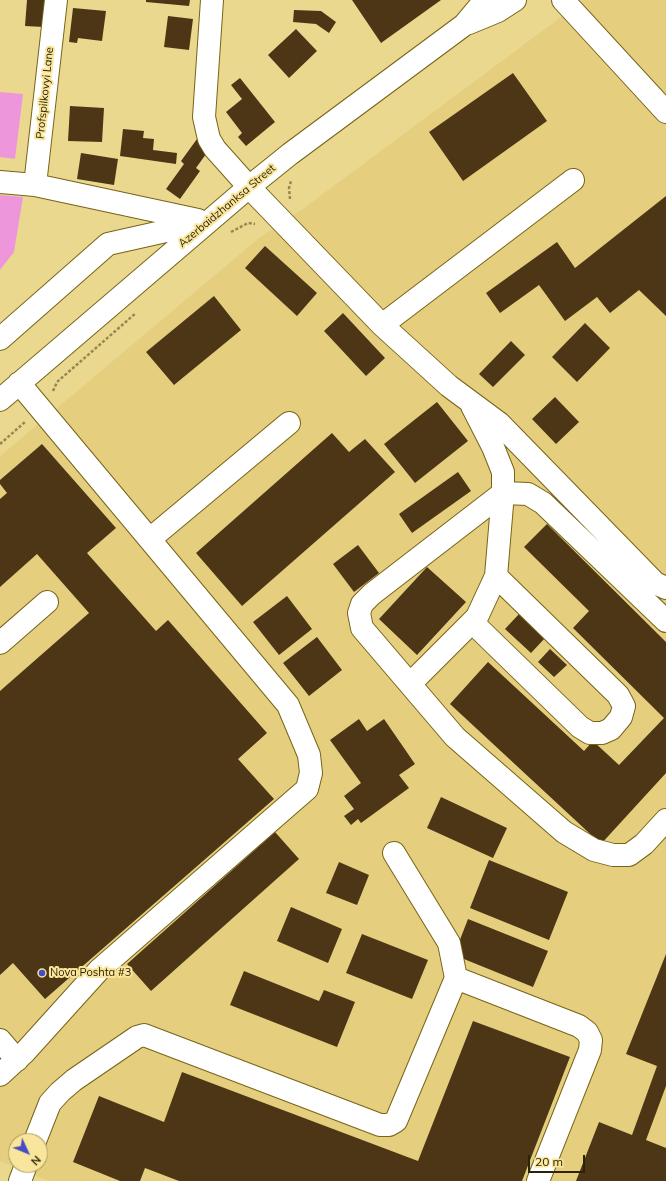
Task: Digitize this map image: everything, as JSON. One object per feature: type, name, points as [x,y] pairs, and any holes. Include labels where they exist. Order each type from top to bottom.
[{"type":"street","name":"Profspilkovyi Lane","points":[[35,185],[56,0]]},
{"type":"street","points":[[212,0],[204,117],[209,139],[215,149],[249,187],[382,325],[448,386],[499,423],[655,583],[666,588]]},
{"type":"street","name":"Azerbaidzhanksa Street","points":[[0,400],[249,187],[290,154],[464,25],[486,0]]},
{"type":"street","name":"Azerbaidzhanksa Street","points":[[464,25],[498,11],[515,0]]},
{"type":"street","points":[[563,0],[666,112]]},
{"type":"street","points":[[382,325],[573,180]]},
{"type":"street","points":[[0,182],[35,185],[207,222]]},
{"type":"street","points":[[0,339],[108,244],[207,222]]},
{"type":"street","points":[[0,1074],[17,1060],[99,970],[307,789],[311,773],[309,755],[288,705],[19,383]]},
{"type":"street","points":[[410,684],[477,617],[496,576],[503,493],[502,472],[493,447],[470,402]]},
{"type":"street","points":[[150,539],[288,423]]},
{"type":"street","points":[[666,621],[544,503],[528,494],[503,493],[372,594],[362,604],[359,613],[362,628],[455,737],[564,832],[594,850],[613,855],[629,854],[644,844],[666,820]]},
{"type":"street","points":[[472,622],[580,726],[590,733],[602,733],[611,729],[622,717],[624,706],[618,695],[496,576]]},
{"type":"street","points":[[0,643],[47,602]]},
{"type":"street","points":[[38,1133],[50,1103],[60,1092],[74,1080],[137,1037],[144,1035],[380,1125],[389,1125],[396,1121],[456,978],[449,943],[394,853]]},
{"type":"street","points":[[456,978],[579,1026],[587,1032],[591,1040],[590,1050],[538,1181]]},
{"type":"street","points":[[0,1040],[17,1060]]},
{"type":"path","points":[[226,235],[248,223],[259,225],[290,201],[289,188],[294,176]]},
{"type":"path","points":[[0,444],[53,397],[53,389],[57,382],[138,311]]},
{"type":"shaded area","points":[[584,0],[666,0],[666,1181],[49,1181],[29,1173],[48,1173],[48,1133],[8,1133],[8,1164],[0,1161],[0,456],[259,238],[304,208]]},
{"type":"shaded area","points":[[0,92],[23,94],[15,159],[0,157]]},
{"type":"shaded area","points":[[0,195],[23,197],[14,252],[0,270]]},
{"type":"building","points":[[27,0],[46,0],[44,27],[25,26]]},
{"type":"building","points":[[146,0],[190,0],[189,6],[146,2]]},
{"type":"building","points":[[352,0],[441,0],[381,43]]},
{"type":"building","points":[[73,8],[106,11],[102,41],[78,38],[77,43],[69,42]]},
{"type":"building","points":[[294,10],[321,11],[336,22],[329,33],[316,24],[293,22]]},
{"type":"building","points":[[168,16],[193,19],[189,50],[164,47]]},
{"type":"building","points":[[296,29],[317,51],[289,78],[268,55]]},
{"type":"building","points":[[513,73],[547,121],[463,181],[429,132]]},
{"type":"building","points":[[240,78],[275,122],[246,146],[238,137],[242,133],[226,112],[242,99],[231,85]]},
{"type":"building","points":[[70,106],[104,108],[102,142],[68,141]]},
{"type":"building","points":[[123,129],[144,131],[143,138],[154,139],[153,150],[177,153],[176,164],[120,156]]},
{"type":"building","points":[[197,139],[206,154],[196,168],[200,171],[180,199],[166,189],[184,164],[181,161]]},
{"type":"building","points":[[81,153],[118,159],[114,185],[77,179]]},
{"type":"building","points":[[666,196],[666,316],[639,290],[610,313],[597,297],[565,321],[539,285],[500,313],[486,293],[557,242],[575,268]]},
{"type":"building","points":[[265,246],[317,293],[297,316],[245,268]]},
{"type":"building","points":[[214,296],[241,330],[174,385],[146,352]]},
{"type":"building","points":[[343,313],[385,358],[366,376],[324,331]]},
{"type":"building","points":[[585,323],[610,348],[577,382],[552,357]]},
{"type":"building","points":[[511,341],[525,355],[493,387],[479,374]]},
{"type":"building","points":[[555,397],[579,422],[556,444],[532,419]]},
{"type":"building","points":[[437,402],[468,441],[415,483],[384,444]]},
{"type":"building","points":[[332,433],[349,452],[365,439],[395,472],[242,606],[196,553]]},
{"type":"building","points":[[42,444],[116,528],[87,553],[156,631],[168,620],[267,733],[238,759],[274,799],[45,999],[13,963],[0,975],[0,691],[89,613],[37,554],[0,587],[0,499],[7,493],[0,484],[0,480]]},
{"type":"building","points":[[458,472],[471,491],[412,533],[399,514]]},
{"type":"building","points":[[547,524],[666,642],[666,773],[601,844],[450,704],[488,662],[584,751],[593,741],[619,765],[664,718],[573,628],[589,611],[524,547]]},
{"type":"building","points":[[358,545],[379,573],[354,592],[333,564]]},
{"type":"building","points":[[427,567],[466,602],[417,655],[379,619]]},
{"type":"building","points":[[287,596],[312,629],[279,655],[253,622]]},
{"type":"building","points":[[519,614],[545,638],[531,653],[505,629]]},
{"type":"building","points":[[317,637],[342,670],[309,696],[283,663]]},
{"type":"building","points":[[550,649],[567,665],[554,677],[538,662]]},
{"type":"building","points":[[359,719],[367,731],[384,719],[415,764],[399,775],[409,788],[361,823],[358,819],[351,825],[344,816],[354,809],[344,796],[361,783],[330,740]]},
{"type":"building","points":[[441,797],[507,828],[493,858],[427,828]]},
{"type":"building","points":[[275,832],[299,859],[151,991],[127,964]]},
{"type":"building","points":[[489,860],[568,892],[549,940],[470,908]]},
{"type":"building","points":[[339,862],[369,875],[357,905],[326,893]]},
{"type":"building","points":[[291,907],[342,929],[328,963],[277,941]]},
{"type":"building","points":[[468,919],[548,951],[533,987],[454,955]]},
{"type":"building","points":[[362,934],[428,960],[412,999],[346,973]]},
{"type":"building","points":[[666,954],[666,1086],[646,1140],[666,1148],[666,1181],[576,1181],[599,1122],[632,1135],[657,1066],[626,1054]]},
{"type":"building","points":[[244,971],[319,1001],[324,990],[355,1002],[337,1047],[230,1005]]},
{"type":"building","points":[[473,1021],[570,1057],[522,1181],[179,1181],[145,1168],[140,1181],[120,1181],[73,1162],[99,1096],[164,1122],[182,1072],[418,1161]]},
{"type":"place","name":"Nova Poshta #3","points":[[42,973]]}]
